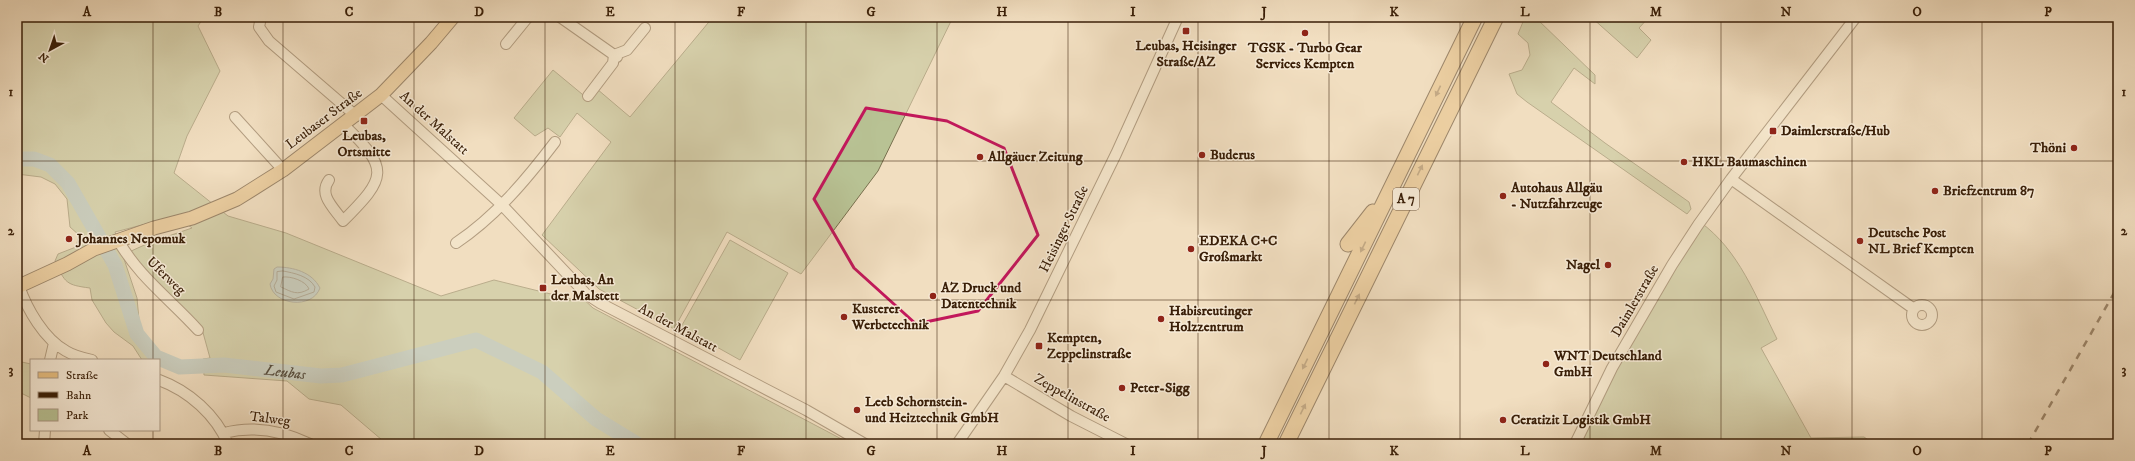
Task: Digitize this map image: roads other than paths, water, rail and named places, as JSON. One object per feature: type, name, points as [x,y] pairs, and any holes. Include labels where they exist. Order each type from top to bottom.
[{"type":"highway","name":"A 7","points":[[1266,444],[1475,17]]},
{"type":"highway","name":"A 7","points":[[1286,444],[1496,17]]},
{"type":"highway","points":[[1348,244],[1393,187]]},
{"type":"main road","name":"Leubaser Straße","points":[[18,287],[67,264],[94,249],[192,218],[238,199],[283,170],[356,116],[381,95],[431,43],[453,17]]},
{"type":"street","points":[[261,17],[259,27],[270,41],[356,116]]},
{"type":"street","points":[[506,44],[528,17]]},
{"type":"street","points":[[560,17],[616,56]]},
{"type":"street","name":"Heisinger Straße","points":[[957,444],[1004,376],[1030,330],[1116,154],[1178,17]]},
{"type":"street","name":"Daimlerstraße","points":[[1575,444],[1612,368],[1672,265],[1731,179],[1856,17]]},
{"type":"street","points":[[588,96],[616,56],[627,50],[646,28]]},
{"type":"street","name":"An der Malstatt","points":[[381,95],[502,205],[579,287],[600,303],[806,410],[865,444]]},
{"type":"street","points":[[235,117],[283,170]]},
{"type":"street","points":[[329,180],[324,186],[324,192],[343,221],[367,197],[376,181],[378,166],[372,156],[344,125]]},
{"type":"street","points":[[456,243],[481,226],[502,205],[555,142]]},
{"type":"street","points":[[1731,179],[1914,309]]},
{"type":"street","name":"Uferweg","points":[[114,242],[147,280],[179,308],[198,330]]},
{"type":"street","points":[[18,287],[38,323],[54,343],[76,356],[88,359]]},
{"type":"street","points":[[50,359],[54,343]]},
{"type":"street","name":"Zeppelinstraße","points":[[1004,376],[1071,416],[1126,444]]},
{"type":"street","points":[[160,381],[192,398],[212,418],[224,433],[228,444]]},
{"type":"street","name":"Talweg","points":[[224,433],[237,429],[278,431],[310,444]]},
{"type":"street","points":[[44,444],[45,431]]},
{"type":"street","points":[[110,431],[127,444]]},
{"type":"water","points":[[277,267],[296,269],[307,274],[317,283],[320,288],[316,295],[309,300],[301,302],[293,302],[278,297],[270,284],[273,279],[274,269]]},
{"type":"waterway","name":"Leubas","points":[[17,159],[34,159],[50,165],[68,183],[115,265],[137,334],[156,357],[180,367],[224,365],[321,376],[342,375],[476,340],[542,372],[596,419],[637,444]]},
{"type":"railway","points":[[2028,444],[2118,286]]},
{"type":"place","name":"Leubas, Heisinger Straße/AZ","points":[[1186,31]]},
{"type":"place","name":"TGSK - Turbo Gear Services Kempten","points":[[1305,33]]},
{"type":"place","name":"Leubas, Ortsmitte","points":[[364,121]]},
{"type":"place","name":"Daimlerstraße/Hub","points":[[1773,131]]},
{"type":"place","name":"Thöni","points":[[2074,148]]},
{"type":"place","name":"Buderus","points":[[1202,155]]},
{"type":"place","name":"Allgäuer Zeitung","points":[[980,157]]},
{"type":"place","name":"HKL Baumaschinen","points":[[1684,162]]},
{"type":"place","name":"Briefzentrum 87","points":[[1935,191]]},
{"type":"place","name":"Autohaus Allgäu - Nutzfahrzeuge","points":[[1503,196]]},
{"type":"place","name":"Johannes Nepomuk","points":[[69,239]]},
{"type":"place","name":"Deutsche Post NL Brief Kempten","points":[[1860,241]]},
{"type":"place","name":"EDEKA C+C Großmarkt","points":[[1191,249]]},
{"type":"place","name":"Nagel","points":[[1608,265]]},
{"type":"place","name":"Leubas, An der Malstett","points":[[543,288]]},
{"type":"place","name":"AZ Druck und Datentechnik","points":[[933,296]]},
{"type":"place","name":"Kusterer Werbetechnik","points":[[844,317]]},
{"type":"place","name":"Habisreutinger Holzzentrum","points":[[1161,319]]},
{"type":"place","name":"Kempten, Zeppelinstraße","points":[[1039,346]]},
{"type":"place","name":"WNT Deutschland GmbH","points":[[1546,364]]},
{"type":"place","name":"Peter-Sigg","points":[[1122,388]]},
{"type":"place","name":"Leeb Schornstein- und Heiztechnik GmbH","points":[[857,410]]},
{"type":"place","name":"Ceratizit Logistik GmbH","points":[[1503,420]]}]
